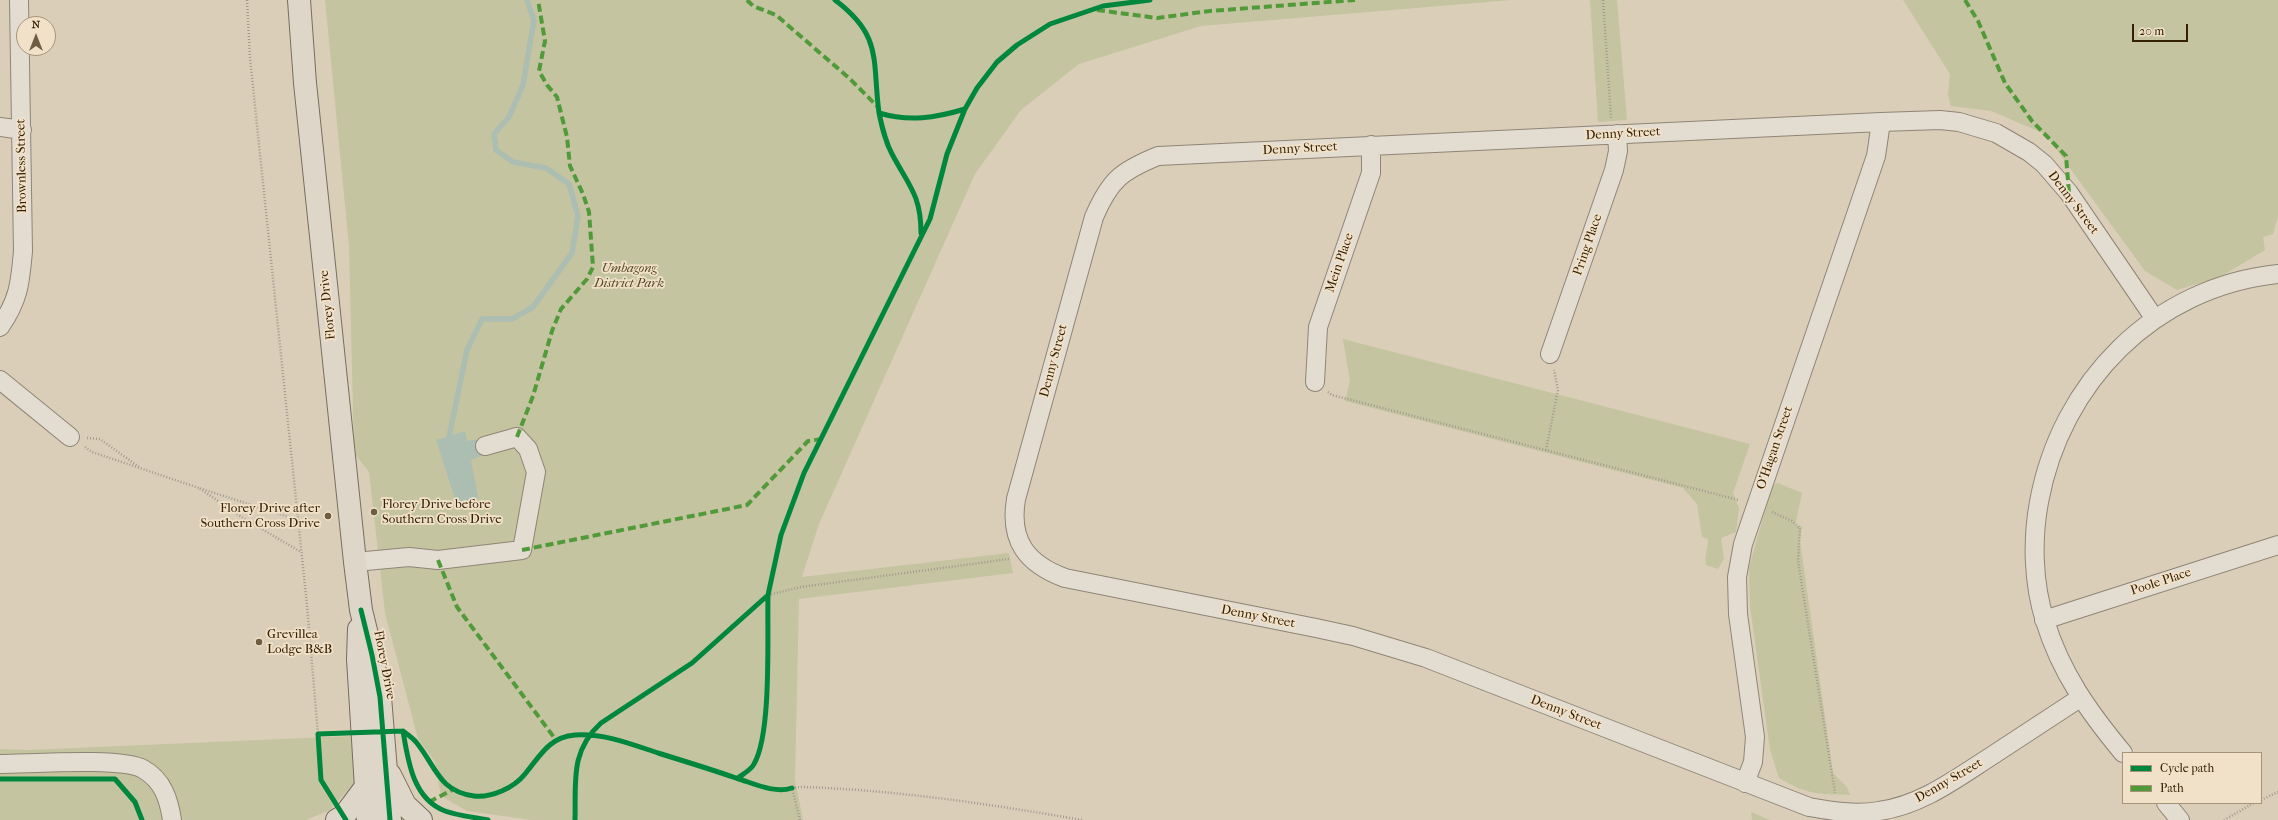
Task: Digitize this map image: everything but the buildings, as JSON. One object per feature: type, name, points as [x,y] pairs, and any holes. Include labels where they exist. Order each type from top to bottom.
[{"type":"main road","name":"Florey Drive","points":[[299,0],[305,83],[355,562],[361,610],[380,697],[390,820]]},
{"type":"main road","name":"Florey Drive","points":[[361,610],[358,660],[368,820]]},
{"type":"main road","points":[[386,767],[405,805],[420,820]]},
{"type":"main road","points":[[336,820],[344,816],[365,788]]},
{"type":"street","name":"Brownless Street","points":[[0,327],[14,308],[21,279],[23,251],[19,0]]},
{"type":"street","name":"Denny Street","points":[[2080,698],[1947,785],[1915,802],[1880,811],[1838,812],[1809,807],[1426,658],[1316,628],[1065,578],[1046,571],[1023,549],[1015,530],[1014,509],[1094,217],[1104,193],[1113,182],[1133,166],[1158,156],[1881,122],[1940,120],[1959,122],[1996,133],[2029,152],[2044,164],[2069,193],[2155,319]]},
{"type":"street","name":"O'Hagan Street","points":[[1745,783],[1753,762],[1755,737],[1738,614],[1737,577],[1743,544],[1755,504],[1876,156],[1881,122]]},
{"type":"street","points":[[0,126],[22,130]]},
{"type":"street","name":"Pring Place","points":[[1550,354],[1614,170],[1618,151],[1614,134]]},
{"type":"street","name":"Mein Place","points":[[1315,382],[1318,327],[1371,173],[1371,145]]},
{"type":"street","points":[[2123,752],[2080,698],[2060,661],[2044,620],[2039,594],[2035,542],[2044,478],[2055,443],[2073,407],[2095,375],[2124,344],[2155,319],[2187,301],[2220,287],[2248,279],[2278,274]]},
{"type":"street","points":[[0,380],[70,437]]},
{"type":"street","points":[[355,562],[409,557],[438,560],[522,550],[536,472],[528,449],[517,437],[485,446]]},
{"type":"street","name":"Poole Place","points":[[2044,620],[2278,545]]},
{"type":"street","points":[[0,764],[122,763],[143,769],[156,781],[168,798],[172,820]]},
{"type":"street","points":[[2167,804],[2180,820]]},
{"type":"path","points":[[248,0],[250,58],[298,520],[318,742]]},
{"type":"path","points":[[1603,0],[1614,134]]},
{"type":"path","points":[[1127,3],[1142,1]]},
{"type":"path","points":[[1546,450],[1558,390],[1550,354]]},
{"type":"path","points":[[1315,382],[1332,395],[1755,504],[1792,521],[1800,528],[1798,560],[1838,812]]},
{"type":"path","points":[[70,437],[92,452],[298,520]]},
{"type":"path","points":[[70,437],[100,439],[139,467]]},
{"type":"path","points":[[199,488],[243,518],[301,552]]},
{"type":"path","points":[[762,601],[768,595],[801,587],[1030,556]]},
{"type":"path","points":[[768,603],[769,588]]},
{"type":"path","points":[[318,734],[325,734]]},
{"type":"path","points":[[800,820],[790,789],[816,787],[898,792],[1008,807],[1082,820]]},
{"type":"path","points":[[2262,800],[2278,792]]},
{"type":"path","points":[[2224,820],[2252,804]]},
{"type":"green space","name":"Umbagong District Park","points":[[325,0],[1512,0],[1201,26],[1079,64],[1021,110],[975,174],[819,524],[802,577],[1009,553],[1013,573],[799,599],[795,780],[803,820],[531,820],[467,811],[441,796],[435,762],[418,739],[385,613],[369,472],[354,453],[349,246]]},
{"type":"green space","points":[[1590,0],[1617,0],[1627,120],[1598,122]]},
{"type":"green space","points":[[1903,0],[2278,0],[2278,216],[2273,234],[2263,237],[2265,250],[2220,277],[2177,290],[2145,271],[2045,134],[1991,111],[1951,106],[1948,95],[1950,74]]},
{"type":"green space","points":[[1343,339],[1750,444],[1733,493],[1739,508],[1736,532],[1721,538],[1724,559],[1718,569],[1706,565],[1705,558],[1708,539],[1702,537],[1697,504],[1683,488],[1345,401],[1350,381]]},
{"type":"green space","points":[[1778,483],[1802,493],[1795,526],[1802,526],[1800,541],[1833,773],[1847,787],[1850,795],[1806,791],[1789,784],[1779,778],[1770,750],[1750,606],[1749,568],[1772,485]]},
{"type":"green space","points":[[352,736],[354,783],[330,810],[306,820],[0,820],[0,749],[28,750]]},
{"type":"green space","points":[[1751,812],[1770,820],[1752,820]]},
{"type":"shaded area","points":[[465,431],[467,441],[481,439],[486,454],[471,460],[478,497],[458,508],[436,440]]},
{"type":"waterway","points":[[449,437],[467,350],[482,319],[512,319],[533,307],[572,253],[578,216],[569,184],[546,168],[513,162],[496,150],[494,134],[509,117],[523,85],[534,20],[527,0]]},
{"type":"marked path","points":[[517,437],[533,396],[552,331],[561,309],[587,279],[593,267],[589,212],[583,194],[570,166],[567,137],[557,97],[547,85],[539,71],[545,41],[538,0]]},
{"type":"marked path","points":[[747,0],[753,6],[776,15],[849,78],[878,107]]},
{"type":"marked path","points":[[1097,10],[1157,18],[1210,11],[1355,0]]},
{"type":"marked path","points":[[1965,0],[1978,21],[2005,83],[2032,121],[2066,156],[2069,193]]},
{"type":"marked path","points":[[522,550],[747,505],[808,441],[822,439]]},
{"type":"marked path","points":[[438,560],[457,607],[556,740]]},
{"type":"marked path","points":[[429,802],[452,790]]},
{"type":"cycle path","points":[[835,0],[861,25],[868,38],[875,63],[879,113]]},
{"type":"cycle path","points":[[575,820],[575,780],[579,756],[591,734],[601,723],[692,663],[768,595],[781,535],[804,473],[930,219],[947,154],[965,109],[977,88],[997,62],[1017,45],[1050,24],[1103,6],[1150,0]]},
{"type":"cycle path","points":[[921,233],[919,209],[913,191],[890,149],[884,134],[879,113],[890,116],[922,118],[943,115],[965,109]]},
{"type":"cycle path","points":[[738,778],[753,766],[760,749],[764,730],[768,657],[768,595]]},
{"type":"cycle path","points":[[361,610],[380,697],[390,820]]},
{"type":"cycle path","points":[[403,731],[407,754],[414,778],[426,798],[434,805],[445,811],[488,820]]},
{"type":"cycle path","points":[[346,820],[321,780],[318,734],[403,731],[416,742],[445,783],[453,789],[474,796],[495,794],[509,788],[525,774],[546,748],[552,743],[558,739],[575,735],[607,737],[771,789],[778,790],[792,788]]},
{"type":"cycle path","points":[[0,779],[115,779],[135,802],[142,820]]},
{"type":"place","name":"Florey Drive before Southern Cross Drive","points":[[374,512]]},
{"type":"place","name":"Florey Drive after Southern Cross Drive","points":[[328,516]]},
{"type":"place","name":"Grevillea Lodge B&B","points":[[259,642]]}]
